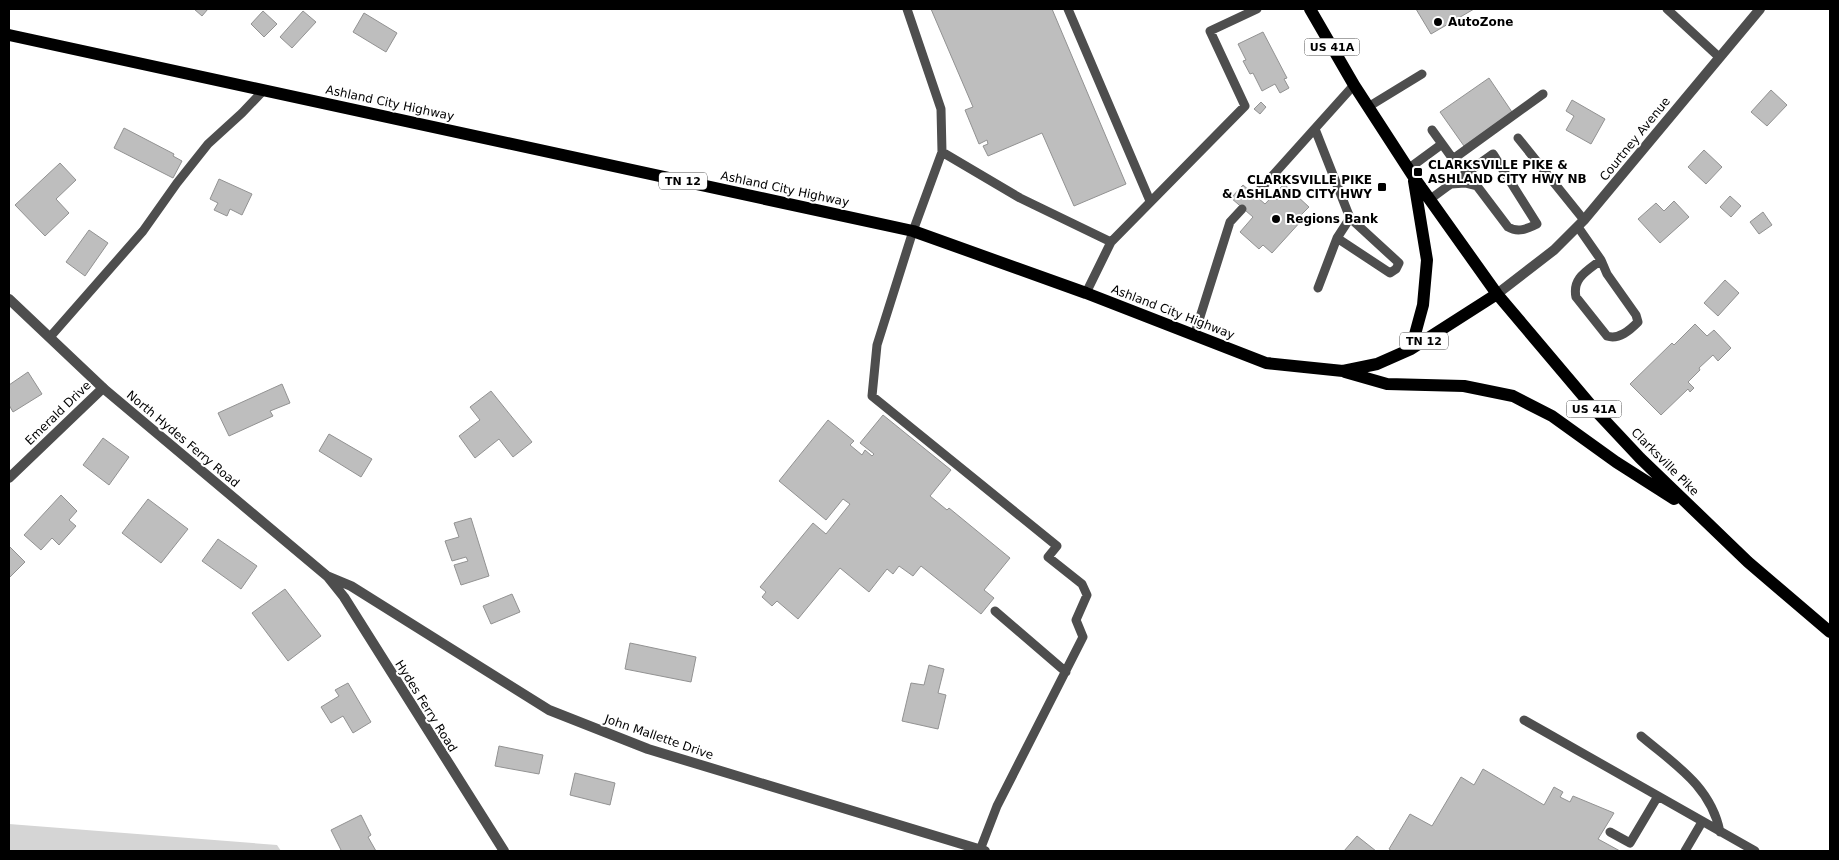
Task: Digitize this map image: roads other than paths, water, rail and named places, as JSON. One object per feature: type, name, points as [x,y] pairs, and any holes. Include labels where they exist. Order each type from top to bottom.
[{"type":"main road","name":"US 41A","points":[[1315,10],[1354,85],[1410,173],[1497,294]]},
{"type":"main road","name":"Ashland City Highway","points":[[9,35],[913,231],[1086,293],[1266,363],[1342,371],[1377,364],[1411,349],[1497,294]]},
{"type":"main road","points":[[1410,173],[1428,260],[1423,306],[1411,349]]},
{"type":"main road","name":"Clarksville Pike","points":[[1497,294],[1595,410],[1646,464],[1748,562],[1830,632]]},
{"type":"main road","points":[[1342,371],[1387,384],[1464,386],[1513,396],[1552,416],[1616,462],[1699,515]]},
{"type":"street","name":"Courtney Avenue","points":[[1497,294],[1554,250],[1581,224],[1760,9]]},
{"type":"street","name":"North Hydes Ferry Road","points":[[9,299],[103,388],[327,576],[351,586]]},
{"type":"street","name":"Emerald Drive","points":[[9,478],[103,388]]},
{"type":"street","name":"Hydes Ferry Road","points":[[327,576],[344,597],[504,851]]},
{"type":"street","name":"John Mallette Drive","points":[[351,586],[549,710],[648,749],[982,850]]},
{"type":"lane","points":[[907,9],[941,109],[942,152],[913,231],[877,345],[872,396],[1057,546],[1048,557],[1082,584],[1087,594],[1076,620],[1084,637],[997,806],[982,850]]},
{"type":"lane","points":[[1068,9],[1150,201]]},
{"type":"lane","points":[[1086,293],[1111,242],[1245,106],[1210,31],[1256,9]]},
{"type":"lane","points":[[1666,9],[1719,56]]},
{"type":"lane","points":[[1368,107],[1422,74]]},
{"type":"lane","points":[[1256,194],[1354,85]]},
{"type":"lane","points":[[50,337],[143,231],[208,144],[264,90]]},
{"type":"lane","points":[[1432,130],[1453,159],[1543,94]]},
{"type":"lane","points":[[1314,129],[1350,218],[1399,263],[1396,269],[1390,273],[1337,238]]},
{"type":"lane","points":[[1518,138],[1581,224],[1601,260],[1607,274],[1636,315],[1638,322],[1618,337],[1613,338],[1607,336],[1576,297],[1574,290],[1576,281],[1601,260]]},
{"type":"lane","points":[[1410,173],[1442,144]]},
{"type":"lane","points":[[942,152],[1020,198],[1111,242]]},
{"type":"lane","points":[[1429,200],[1493,154],[1537,224],[1528,229],[1513,230],[1508,227],[1477,186],[1472,184],[1450,185]]},
{"type":"lane","points":[[1194,336],[1230,222],[1242,209]]},
{"type":"lane","points":[[1318,288],[1337,238],[1350,218]]},
{"type":"lane","points":[[344,597],[351,586]]},
{"type":"lane","points":[[995,611],[1066,672]]},
{"type":"lane","points":[[1524,720],[1720,832],[1739,847],[1755,851]]},
{"type":"lane","points":[[1640,736],[1688,776],[1704,793],[1717,816],[1720,832]]},
{"type":"lane","points":[[1610,832],[1630,843],[1658,796]]},
{"type":"lane","points":[[1685,851],[1702,822]]},
{"type":"place","name":"AutoZone","points":[[1438,22]]},
{"type":"place","name":"CLARKSVILLE PIKE & ASHLAND CITY HWY NB","points":[[1418,172]]},
{"type":"place","name":"CLARKSVILLE PIKE & ASHLAND CITY HWY","points":[[1382,187]]},
{"type":"place","name":"Regions Bank","points":[[1276,219]]}]
